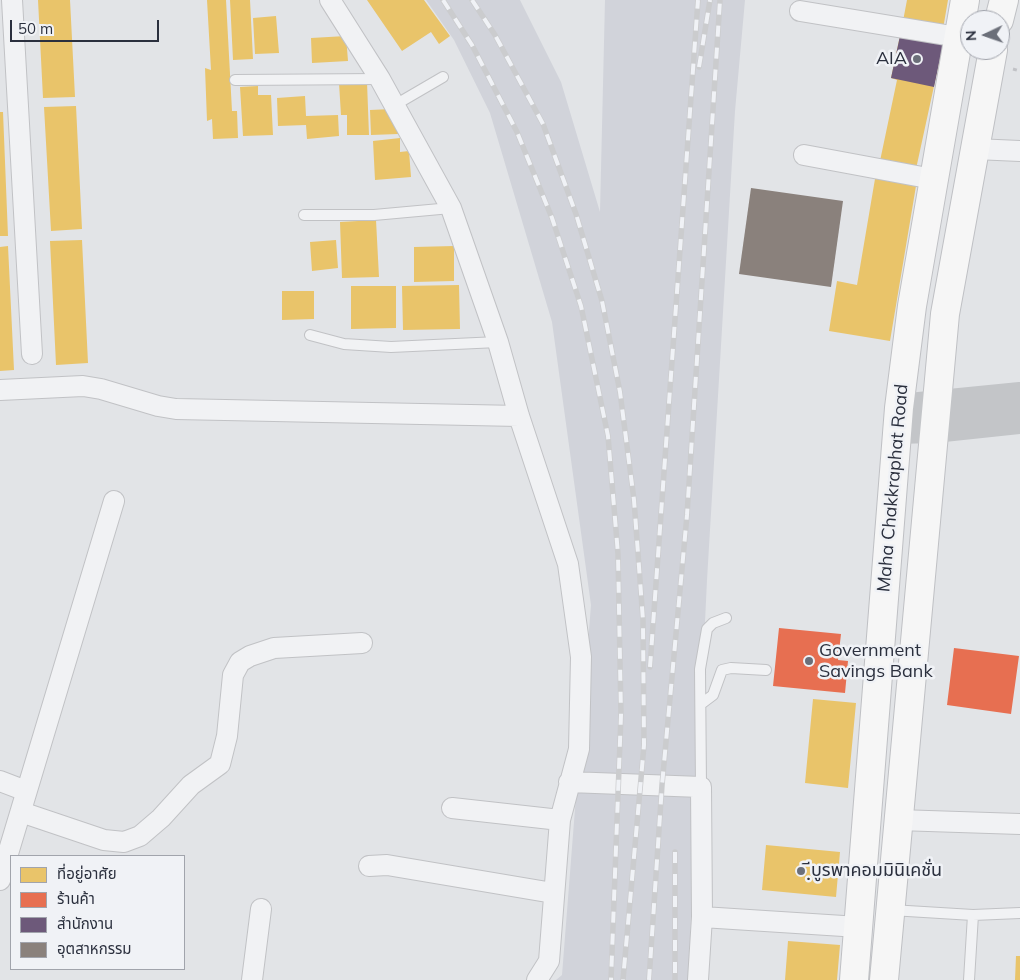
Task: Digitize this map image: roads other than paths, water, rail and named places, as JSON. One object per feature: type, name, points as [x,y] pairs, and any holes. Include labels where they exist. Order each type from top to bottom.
[{"type":"main road","name":"Maha Chakkraphat Road","points":[[854,980],[898,419],[912,306],[965,0]]},
{"type":"main road","name":"Maha Chakkraphat Road","points":[[884,980],[945,314],[991,60]]},
{"type":"street","points":[[12,0],[32,354]]},
{"type":"street","points":[[330,0],[380,79],[451,208],[498,342],[519,416],[568,564],[580,648],[579,749],[560,820],[549,961],[537,980]]},
{"type":"street","points":[[800,11],[958,38]]},
{"type":"street","points":[[975,149],[1020,150]]},
{"type":"street","points":[[804,154],[933,179]]},
{"type":"street","points":[[0,390],[83,386],[176,409],[519,416]]},
{"type":"street","points":[[935,417],[1020,396]]},
{"type":"street","points":[[898,419],[935,417],[1020,420]]},
{"type":"street","points":[[0,880],[114,501]]},
{"type":"street","points":[[21,812],[104,840],[124,842],[140,836],[161,818],[192,785],[220,764],[227,736],[233,675],[240,662],[250,656],[274,648],[362,643]]},
{"type":"street","points":[[0,781],[26,791]]},
{"type":"street","points":[[570,782],[701,788],[702,917],[698,980]]},
{"type":"street","points":[[452,808],[560,820]]},
{"type":"street","points":[[898,820],[1020,824]]},
{"type":"street","points":[[369,866],[387,865],[553,893]]},
{"type":"street","points":[[252,980],[261,909]]},
{"type":"street","points":[[702,917],[858,927]]},
{"type":"lane","points":[[395,105],[443,77]]},
{"type":"lane","points":[[236,80],[380,79]]},
{"type":"lane","points":[[304,216],[374,215],[451,208]]},
{"type":"lane","points":[[310,335],[344,344],[391,347],[498,342]]},
{"type":"lane","points":[[701,788],[702,704],[700,669],[707,629],[713,623],[726,618]]},
{"type":"lane","points":[[702,704],[712,695],[722,670],[731,668],[766,670]]},
{"type":"lane","points":[[890,910],[973,915],[1020,913]]},
{"type":"lane","points":[[969,980],[973,915]]},
{"type":"railway","points":[[443,0],[472,45],[517,132],[552,218],[581,306],[608,436],[618,554],[621,715],[611,980]]},
{"type":"railway","points":[[472,0],[495,35],[543,124],[576,214],[602,301],[620,392],[634,500],[643,620],[644,745],[623,980]]},
{"type":"railway","points":[[650,667],[698,0]]},
{"type":"railway","points":[[699,67],[710,0]]},
{"type":"railway","points":[[649,980],[662,785],[687,515],[720,0]]},
{"type":"railway","points":[[675,852],[675,980]]},
{"type":"place","name":"AIA","points":[[917,59]]},
{"type":"place","name":"Government Savings Bank","points":[[809,661]]},
{"type":"place","name":"ฺีบูรพาคอมมินิเคชั่น","points":[[801,871]]}]
